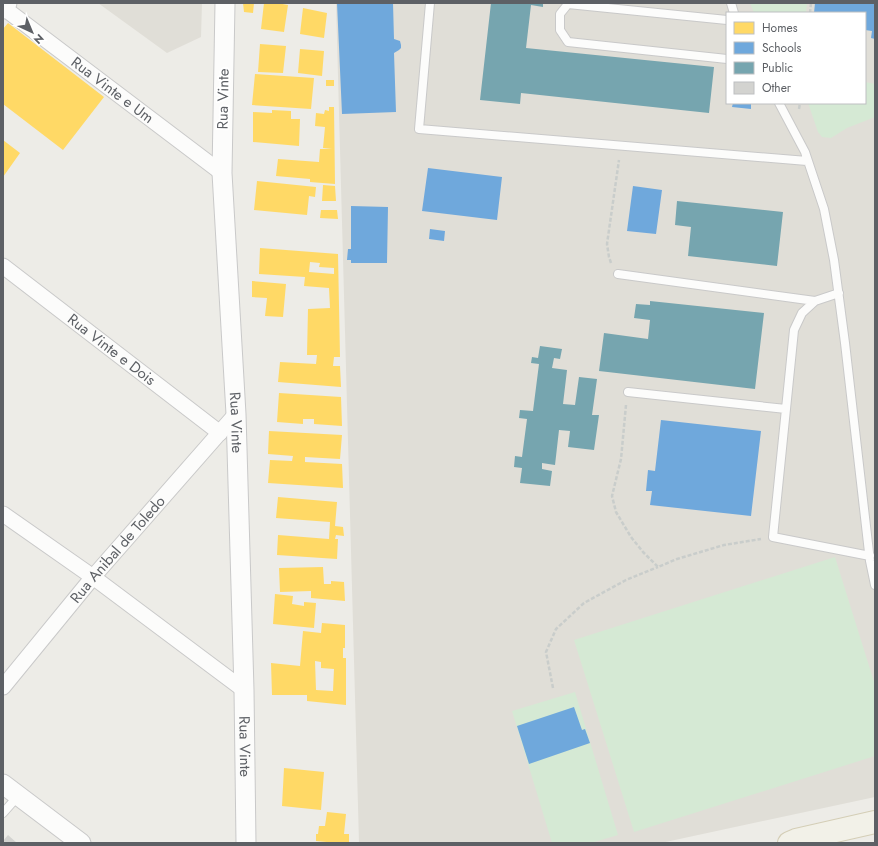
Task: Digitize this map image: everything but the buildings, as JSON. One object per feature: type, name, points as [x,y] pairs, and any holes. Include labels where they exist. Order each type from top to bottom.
[{"type":"main road","points":[[789,843],[796,840],[875,822]]},
{"type":"street","name":"Rua Vinte","points":[[225,3],[222,172],[236,414],[244,690],[246,843]]},
{"type":"street","name":"Rua Vinte e Um","points":[[5,6],[222,172]]},
{"type":"street","name":"Rua Vinte e Dois","points":[[3,266],[220,433]]},
{"type":"street","name":"Rua Anibal de Toledo","points":[[3,687],[93,577],[236,414]]},
{"type":"street","points":[[3,514],[93,577],[244,690]]},
{"type":"street","points":[[3,784],[76,842]]},
{"type":"lane","points":[[430,3],[419,130],[807,161]]},
{"type":"lane","points":[[726,20],[568,4],[560,14],[560,30],[568,42],[726,59]]},
{"type":"lane","points":[[780,104],[804,152],[824,209],[839,293],[870,556],[875,585]]},
{"type":"lane","points":[[618,274],[815,301]]},
{"type":"lane","points":[[839,293],[815,301],[802,312],[794,330],[773,537],[870,556]]},
{"type":"lane","points":[[628,392],[786,409]]},
{"type":"lane","points":[[3,813],[18,795]]},
{"type":"path","points":[[799,109],[800,104]]},
{"type":"path","points":[[618,274],[612,266],[607,244],[620,146]]},
{"type":"path","points":[[628,392],[621,459],[612,496],[616,512],[631,536],[643,552],[658,567]]},
{"type":"path","points":[[553,688],[546,652],[556,629],[584,603],[626,580],[677,559],[724,545],[773,537]]},
{"type":"shaded area","points":[[98,3],[202,3],[201,37],[167,53]]},
{"type":"shaded area","points":[[336,3],[875,3],[875,797],[661,843],[359,843]]},
{"type":"green space","points":[[750,3],[807,3],[806,12],[754,12]]},
{"type":"green space","points":[[866,82],[875,84],[875,117],[847,128],[831,138],[822,137],[818,132],[808,104],[866,104]]},
{"type":"green space","points":[[835,557],[875,685],[875,756],[634,832],[574,640]]},
{"type":"green space","points":[[575,692],[618,835],[591,843],[552,843],[512,711]]}]
